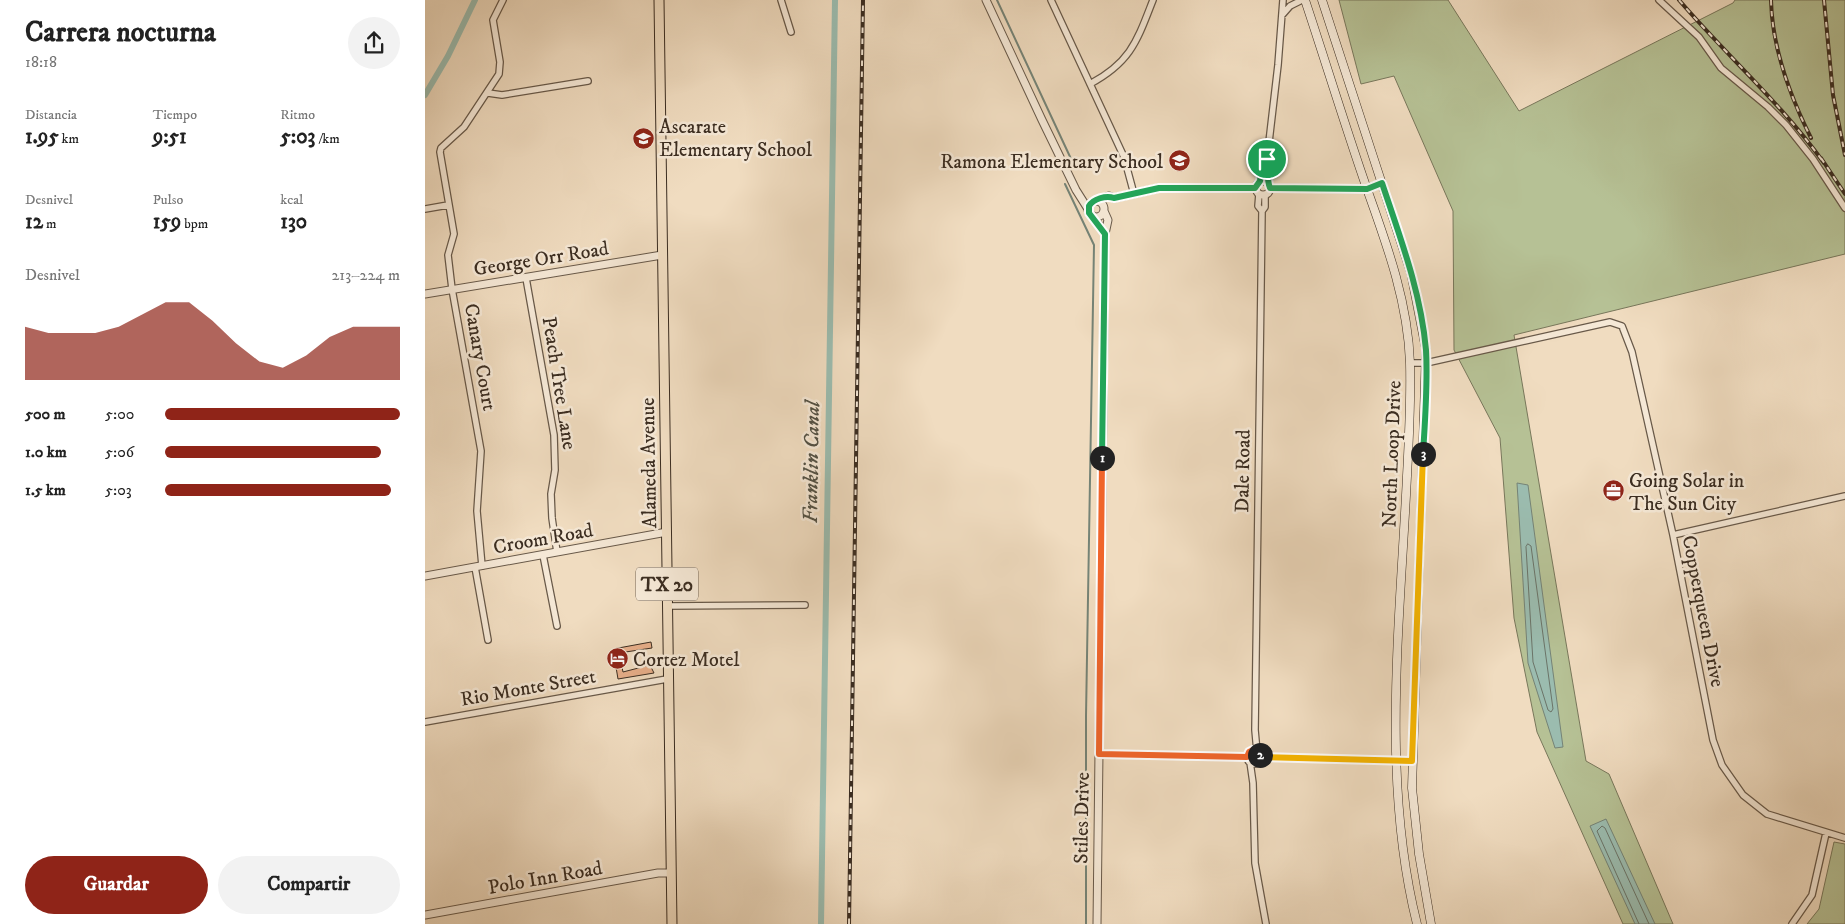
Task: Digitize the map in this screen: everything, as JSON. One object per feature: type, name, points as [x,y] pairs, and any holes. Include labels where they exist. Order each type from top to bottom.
[{"type":"main road","name":"Alameda Avenue","points":[[659,0],[667,532],[667,679],[672,924]]},
{"type":"main road","name":"North Loop Drive","points":[[1304,0],[1387,243],[1407,325],[1410,363],[1396,714],[1396,761],[1405,866],[1417,924]]},
{"type":"main road","name":"North Loop Drive","points":[[1322,0],[1411,273],[1423,328],[1426,363],[1411,788],[1418,846],[1431,924]]},
{"type":"main road","points":[[1403,562],[1418,562]]},
{"type":"street","name":"Canary Court","points":[[488,640],[478,566],[477,511],[481,460],[480,442],[452,289],[448,255],[454,234],[440,150],[464,127],[499,74],[500,62],[493,20],[503,0]]},
{"type":"street","points":[[781,0],[791,32]]},
{"type":"street","points":[[986,0],[1076,190],[1105,234]]},
{"type":"street","points":[[1051,0],[1125,157],[1133,194]]},
{"type":"street","points":[[1090,84],[1114,70],[1131,52],[1153,0]]},
{"type":"street","points":[[1260,192],[1265,184],[1269,167],[1267,159],[1283,0]]},
{"type":"street","points":[[1283,14],[1290,6],[1304,0]]},
{"type":"street","points":[[1659,0],[1699,37],[1721,68],[1768,107],[1786,125],[1813,159],[1845,208]]},
{"type":"street","points":[[487,93],[502,95],[588,81]]},
{"type":"street","points":[[1265,184],[1367,189],[1382,183]]},
{"type":"street","points":[[1260,192],[1265,184]]},
{"type":"street","points":[[1088,209],[1090,204],[1109,196],[1114,198],[1159,188],[1260,192]]},
{"type":"street","name":"Dale Road","points":[[1253,783],[1258,757],[1255,730],[1262,211],[1259,206],[1260,192]]},
{"type":"street","points":[[1081,196],[1102,203],[1104,209]]},
{"type":"street","points":[[1093,216],[1101,216],[1104,209],[1114,198]]},
{"type":"street","points":[[425,209],[448,205]]},
{"type":"street","name":"Stiles Drive","points":[[1097,924],[1105,234],[1108,220],[1104,209]]},
{"type":"street","name":"George Orr Road","points":[[425,294],[662,255]]},
{"type":"street","name":"Peach Tree Lane","points":[[526,278],[554,434],[555,470],[551,494],[557,552]]},
{"type":"street","name":"Copperqueen Drive","points":[[1410,363],[1426,363],[1576,328],[1610,322],[1622,326],[1632,352],[1673,536],[1713,740],[1722,765],[1743,795],[1767,814],[1845,838]]},
{"type":"street","points":[[1673,536],[1845,496]]},
{"type":"street","name":"Croom Road","points":[[425,576],[667,532]]},
{"type":"street","points":[[543,555],[557,626]]},
{"type":"street","points":[[667,606],[805,605]]},
{"type":"street","name":"Rio Monte Street","points":[[425,722],[667,679]]},
{"type":"street","name":"Dale Road","points":[[1255,730],[1249,757],[1253,783],[1255,863],[1266,924]]},
{"type":"street","points":[[1099,754],[1412,761]]},
{"type":"street","points":[[1249,757],[1258,757]]},
{"type":"street","points":[[1792,924],[1811,895],[1826,833]]},
{"type":"street","name":"Polo Inn Road","points":[[425,914],[658,873],[671,873]]},
{"type":"green space","points":[[1339,0],[1448,0],[1519,111],[1733,3],[1735,0],[1845,0],[1845,254],[1514,335],[1586,761],[1609,774],[1673,924],[1623,924],[1537,732],[1514,618],[1500,438],[1454,350],[1453,211],[1394,76],[1361,84]]},
{"type":"green space","points":[[1834,842],[1845,844],[1845,924],[1807,924],[1819,909]]},
{"type":"water","points":[[1517,483],[1528,485],[1563,747],[1555,748],[1528,663]]},
{"type":"water","points":[[1606,819],[1655,924],[1635,924],[1590,826]]},
{"type":"building","name":"Cortez Motel","points":[[651,642],[652,648],[619,653],[623,672],[650,665],[654,673],[618,679],[613,649]]},
{"type":"waterway","points":[[425,95],[448,56],[475,0]]},
{"type":"waterway","name":"Franklin Canal","points":[[821,924],[835,0]]},
{"type":"waterway","points":[[997,0],[1072,161]]},
{"type":"waterway","points":[[1065,184],[1094,245],[1086,716],[1086,924]]},
{"type":"railway","points":[[849,924],[863,0]]},
{"type":"railway","points":[[1679,0],[1790,120],[1824,163]]},
{"type":"railway","points":[[1771,0],[1775,36],[1783,71],[1811,138]]},
{"type":"railway","points":[[1824,0],[1833,95],[1845,155]]},
{"type":"railway","points":[[1821,158],[1845,194]]},
{"type":"place","name":"Ascarate Elementary School","points":[[643,138]]},
{"type":"place","name":"Ramona Elementary School","points":[[1179,161]]},
{"type":"place","name":"Going Solar in The Sun City","points":[[1613,491]]},
{"type":"place","name":"Cortez Motel","points":[[617,659]]},
{"type":"route","points":[[1267,159],[1269,167],[1267,182],[1270,188],[1367,189],[1382,183],[1411,273],[1426,350],[1412,761],[1260,757],[1253,750],[1249,752],[1247,757],[1099,754],[1105,234],[1088,209],[1093,202],[1109,196],[1114,198],[1159,188],[1255,188],[1260,181],[1262,166],[1267,159]]}]
